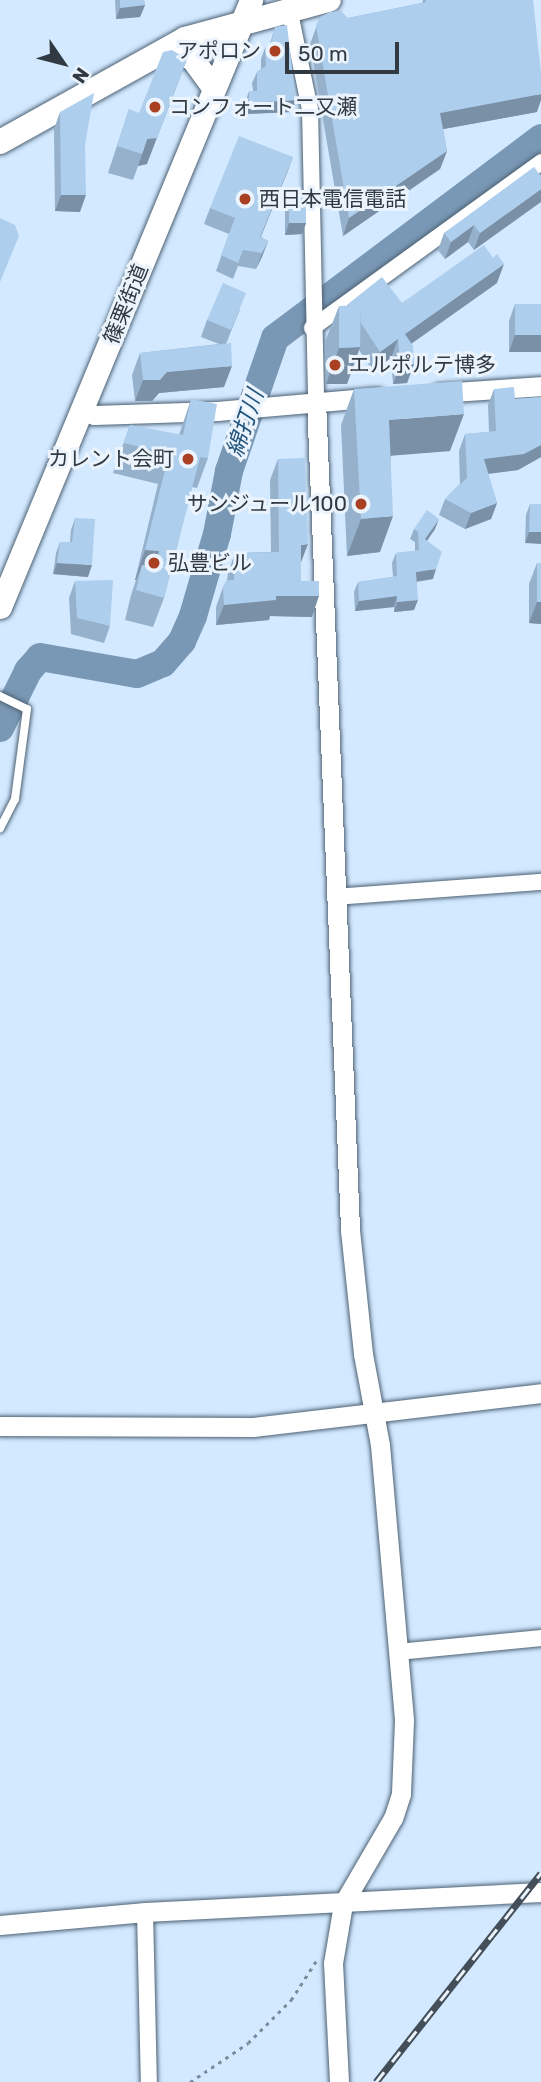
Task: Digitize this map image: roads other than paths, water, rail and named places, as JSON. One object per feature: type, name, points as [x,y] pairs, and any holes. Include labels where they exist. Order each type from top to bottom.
[{"type":"main road","points":[[0,142],[185,39],[246,11],[289,8],[328,0]]},
{"type":"main road","name":"篠栗街道","points":[[0,607],[246,11]]},
{"type":"main road","points":[[159,53],[191,57],[214,89]]},
{"type":"street","points":[[289,8],[310,108],[312,321],[350,1230],[373,1412],[404,1721],[401,1794],[383,1839],[343,1904],[333,1963],[339,2082]]},
{"type":"street","points":[[312,321],[541,162]]},
{"type":"street","points":[[82,411],[94,415],[217,411],[316,400],[541,386]]},
{"type":"street","points":[[335,897],[541,881]]},
{"type":"street","points":[[0,1426],[253,1427],[541,1393]]},
{"type":"street","points":[[398,1652],[541,1638]]},
{"type":"street","points":[[0,1925],[145,1912],[541,1892]]},
{"type":"street","points":[[145,1912],[149,2082]]},
{"type":"lane","points":[[0,696],[27,709],[15,799],[0,828]]},
{"type":"waterway","name":"綿打川","points":[[0,728],[28,671],[40,657],[137,674],[163,663],[182,641],[193,616],[217,534],[229,471],[275,338],[541,138]]},
{"type":"railway","points":[[376,2082],[541,1873]]},
{"type":"place","name":"アポロン","points":[[275,51]]},
{"type":"place","name":"コンフォート二又瀬","points":[[155,107]]},
{"type":"place","name":"西日本電信電話","points":[[245,199]]},
{"type":"place","name":"エルポルテ博多","points":[[335,365]]},
{"type":"place","name":"カレント会町","points":[[188,459]]},
{"type":"place","name":"サンジュール100","points":[[361,504]]},
{"type":"place","name":"弘豊ビル","points":[[154,563]]}]
